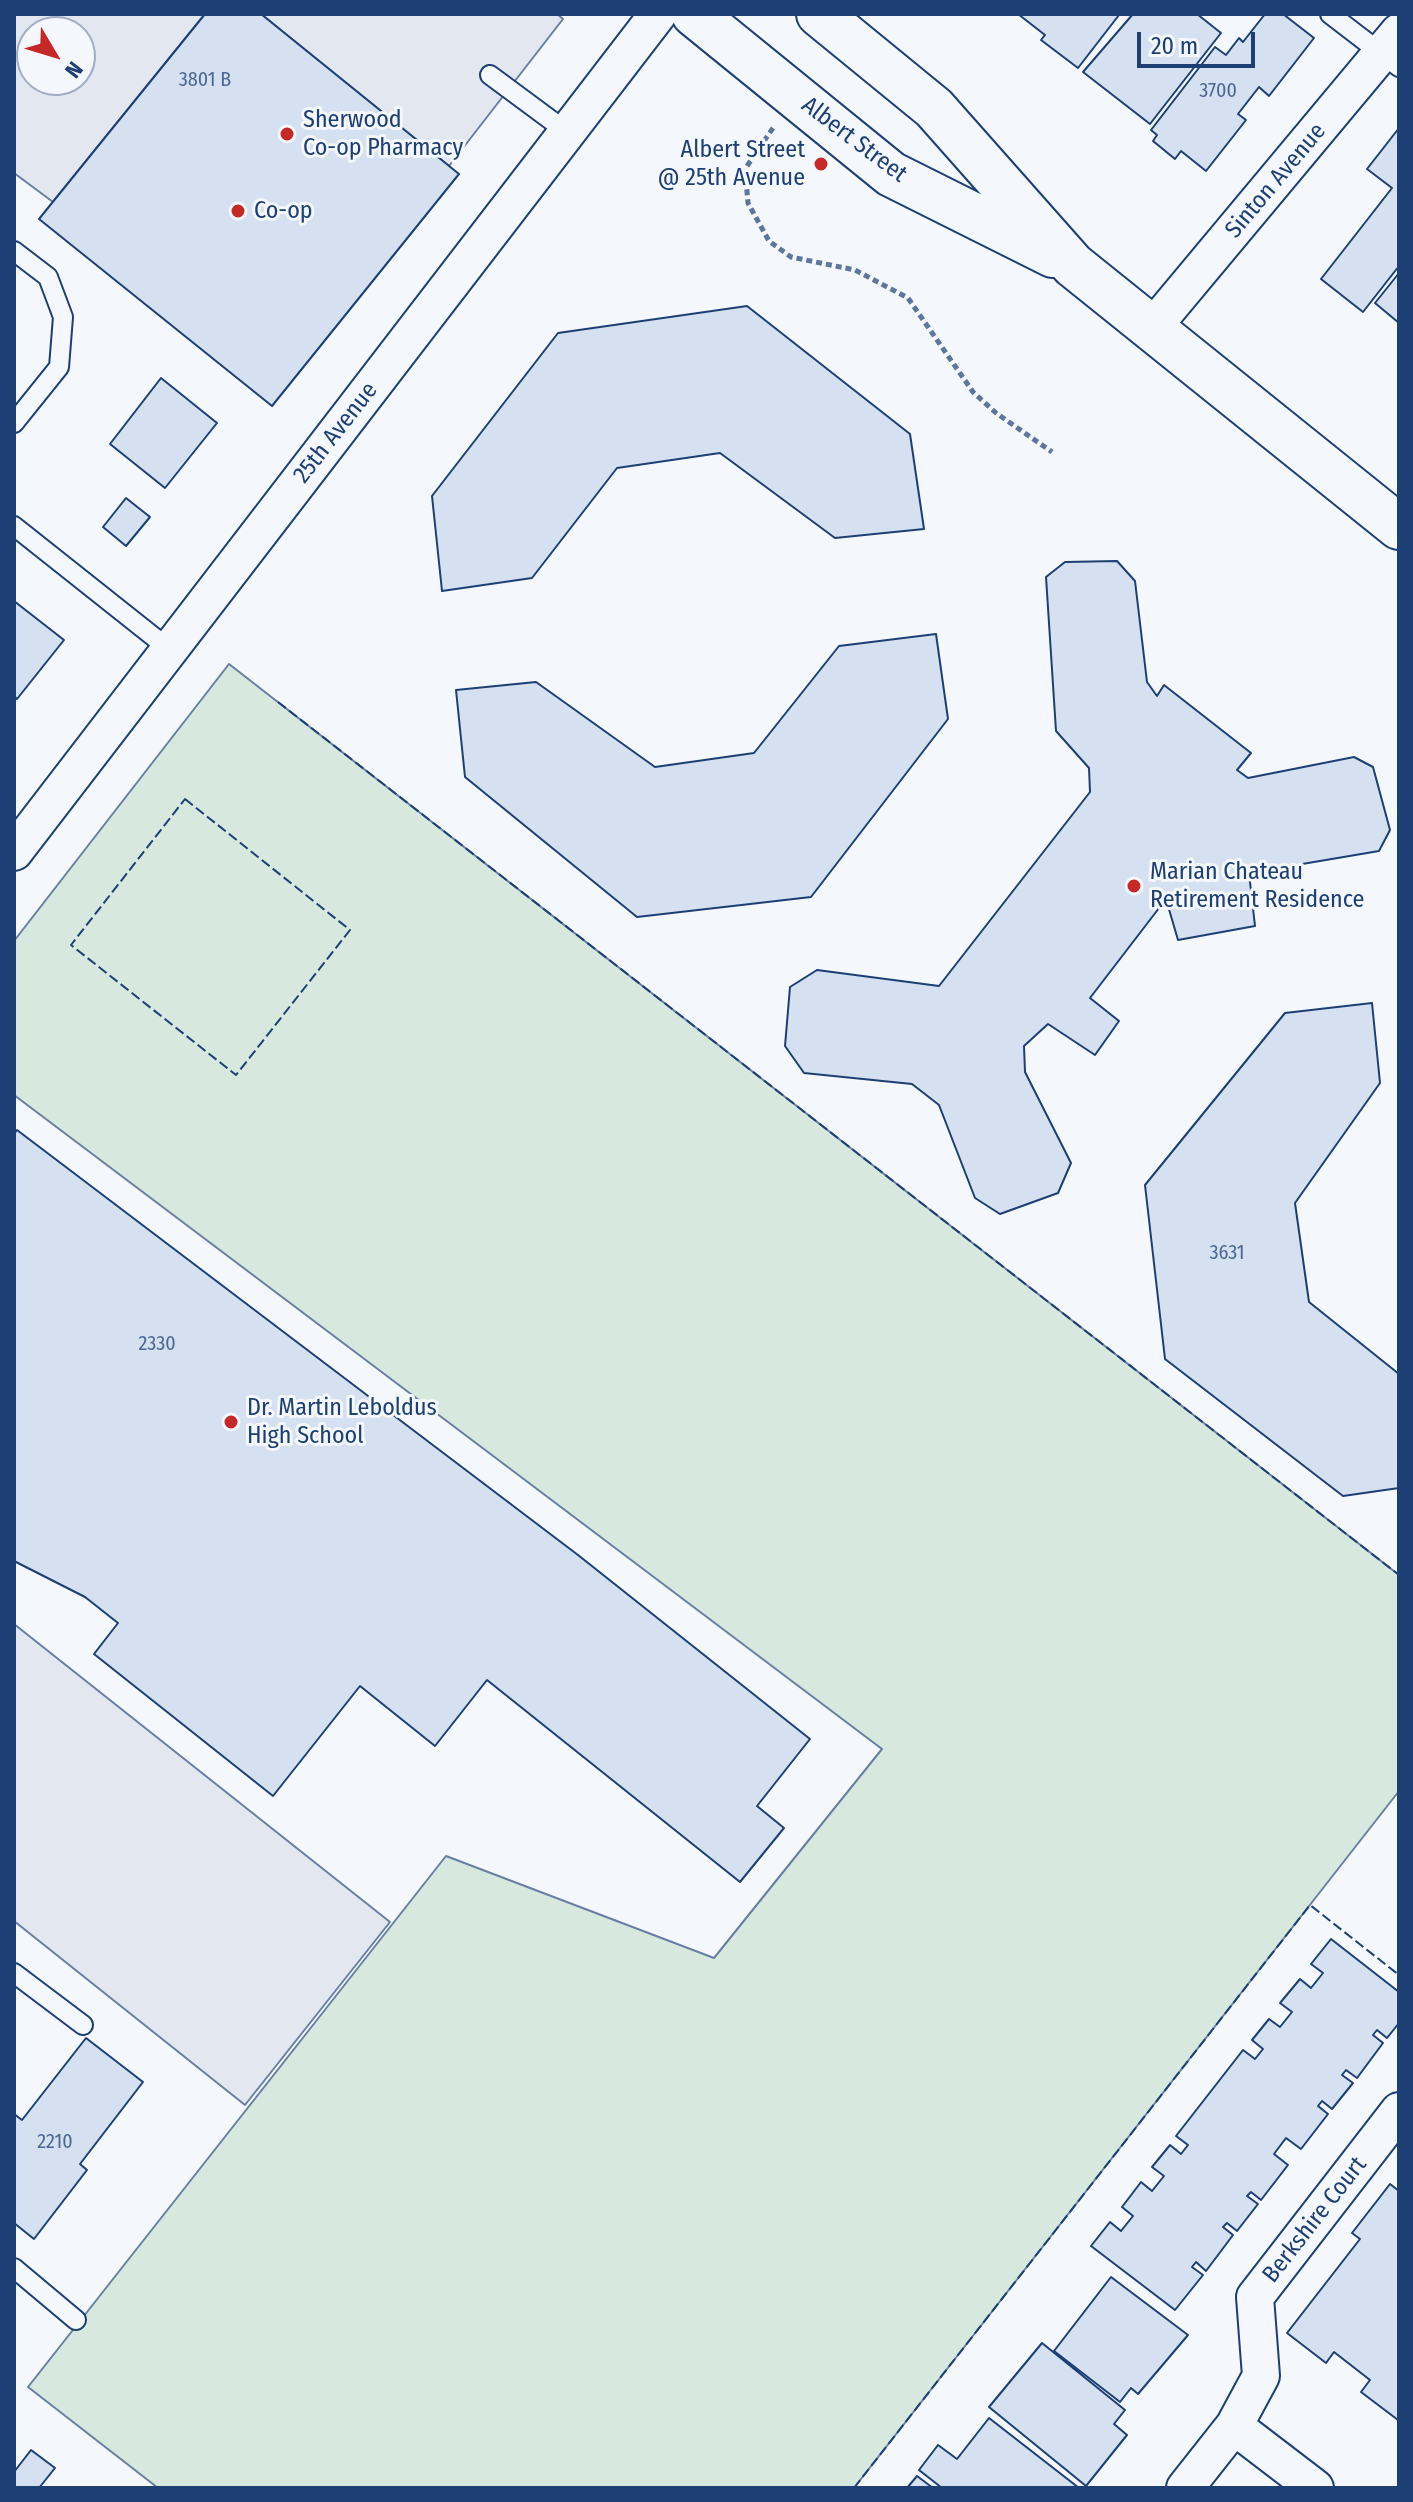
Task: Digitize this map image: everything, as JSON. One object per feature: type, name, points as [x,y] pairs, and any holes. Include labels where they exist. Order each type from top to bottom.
[{"type":"main road","name":"Albert Street","points":[[694,14],[891,174],[1073,265]]},
{"type":"main road","name":"Albert Street","points":[[819,14],[934,108],[1073,265],[1399,527]]},
{"type":"street","name":"25th Avenue","points":[[14,852],[658,14]]},
{"type":"street","name":"Sinton Avenue","points":[[1152,328],[1393,51]]},
{"type":"street","name":"Berkshire Court","points":[[1185,2488],[1234,2426],[1261,2376],[1255,2297],[1399,2111]]},
{"type":"street","points":[[1234,2426],[1315,2488]]},
{"type":"lane","points":[[1330,14],[1393,51]]},
{"type":"lane","points":[[490,75],[567,132]]},
{"type":"lane","points":[[14,251],[48,277],[63,317],[59,367],[14,423]]},
{"type":"lane","points":[[14,526],[169,649]]},
{"type":"lane","points":[[14,1973],[83,2025]]},
{"type":"lane","points":[[14,2268],[76,2320]]},
{"type":"path","points":[[797,97],[747,161],[745,169],[748,203],[769,241],[791,257],[855,270],[908,298],[973,392],[996,413],[1052,452]]},
{"type":"shaded area","points":[[14,14],[205,14],[53,202],[14,173]]},
{"type":"shaded area","points":[[261,14],[557,14],[563,19],[449,166]]},
{"type":"shaded area","points":[[229,664],[1399,1575],[1399,1791],[854,2488],[158,2488],[28,2387],[446,1856],[714,1958],[882,1749],[14,1095],[14,941]]},
{"type":"shaded area","points":[[14,1624],[390,1922],[245,2105],[14,1921]]},
{"type":"building","name":"Co-op","points":[[205,14],[261,14],[459,174],[272,406],[39,219]]},
{"type":"building","points":[[1018,14],[1119,15],[1078,68],[1041,40],[1045,35]]},
{"type":"building","points":[[1133,14],[1197,14],[1221,33],[1150,124],[1083,72]]},
{"type":"building","points":[[1265,14],[1283,14],[1314,38],[1269,96],[1259,87],[1238,114],[1246,120],[1206,171],[1181,151],[1175,159],[1153,141],[1157,135],[1151,130],[1215,47],[1226,55],[1239,38],[1243,42]]},
{"type":"building","points":[[1399,128],[1399,266],[1363,312],[1321,279],[1392,188],[1367,169]]},
{"type":"building","points":[[1399,273],[1399,323],[1375,303]]},
{"type":"building","points":[[747,306],[910,434],[924,529],[835,538],[720,453],[617,468],[532,578],[442,591],[432,496],[558,333]]},
{"type":"building","points":[[161,378],[217,423],[165,488],[110,444]]},
{"type":"building","points":[[126,498],[150,517],[126,546],[103,527]]},
{"type":"building","name":"Marian Chateau Retirement Residence","points":[[1117,561],[1135,581],[1147,682],[1157,696],[1164,685],[1251,753],[1237,770],[1248,778],[1354,757],[1373,767],[1390,830],[1379,851],[1249,873],[1255,926],[1178,940],[1166,899],[1090,998],[1119,1021],[1095,1055],[1048,1024],[1024,1046],[1025,1072],[1071,1163],[1058,1193],[1000,1214],[975,1198],[939,1105],[912,1084],[804,1073],[785,1046],[790,987],[817,970],[939,986],[1090,792],[1089,768],[1056,731],[1046,577],[1065,562]]},
{"type":"building","points":[[14,601],[64,640],[17,699],[14,696]]},
{"type":"building","points":[[936,634],[948,719],[811,897],[637,917],[465,777],[456,690],[536,682],[655,767],[754,753],[839,646]]},
{"type":"building","points":[[1372,1003],[1380,1083],[1295,1203],[1309,1302],[1399,1374],[1399,1488],[1343,1496],[1165,1359],[1145,1185],[1285,1013]]},
{"type":"building","name":"Dr. Martin Leboldus High School","points":[[17,1130],[578,1555],[810,1739],[757,1806],[784,1828],[740,1882],[487,1680],[435,1746],[360,1686],[273,1796],[94,1654],[118,1623],[85,1597],[14,1561],[14,1134]]},
{"type":"building","points":[[1331,1939],[1399,1992],[1399,2023],[1387,2038],[1377,2030],[1373,2035],[1383,2043],[1357,2078],[1346,2070],[1342,2075],[1353,2083],[1332,2109],[1322,2101],[1318,2106],[1328,2114],[1301,2149],[1286,2138],[1274,2154],[1288,2165],[1261,2200],[1251,2192],[1247,2196],[1258,2204],[1237,2231],[1227,2223],[1223,2227],[1233,2235],[1206,2271],[1196,2262],[1192,2267],[1203,2275],[1175,2310],[1091,2246],[1110,2222],[1121,2231],[1133,2216],[1122,2207],[1141,2182],[1152,2191],[1164,2176],[1152,2167],[1170,2145],[1181,2154],[1188,2145],[1176,2136],[1243,2050],[1255,2059],[1263,2049],[1252,2040],[1269,2019],[1280,2027],[1292,2012],[1280,2003],[1300,1979],[1311,1988],[1323,1973],[1311,1964]]},
{"type":"building","points":[[86,2038],[143,2082],[80,2164],[87,2170],[34,2239],[14,2223],[14,2114],[22,2120]]},
{"type":"building","points":[[1390,2184],[1399,2191],[1398,2420],[1361,2392],[1370,2380],[1334,2352],[1326,2363],[1287,2333],[1360,2239],[1352,2233]]},
{"type":"building","points":[[1111,2277],[1188,2335],[1138,2394],[1131,2388],[1120,2402],[1054,2351]]},
{"type":"building","points":[[1042,2343],[1125,2410],[1114,2424],[1127,2435],[1086,2486],[989,2407]]},
{"type":"building","points":[[989,2418],[1079,2488],[942,2488],[919,2470],[938,2445],[957,2459]]},
{"type":"building","points":[[31,2450],[55,2468],[39,2488],[14,2488],[14,2472]]},
{"type":"building","points":[[917,2476],[933,2488],[907,2488]]},
{"type":"fence","points":[[278,702],[1399,1575]]},
{"type":"fence","points":[[185,799],[350,930],[236,1075],[71,945],[185,799]]},
{"type":"fence","points":[[854,2488],[1310,1905],[1399,1975]]},
{"type":"place","name":"Sherwood Co-op Pharmacy","points":[[287,134]]},
{"type":"place","name":"Albert Street @ 25th Avenue","points":[[821,164]]},
{"type":"place","name":"Co-op","points":[[238,211]]},
{"type":"place","name":"Marian Chateau Retirement Residence","points":[[1134,886]]},
{"type":"place","name":"Dr. Martin Leboldus High School","points":[[231,1422]]}]
